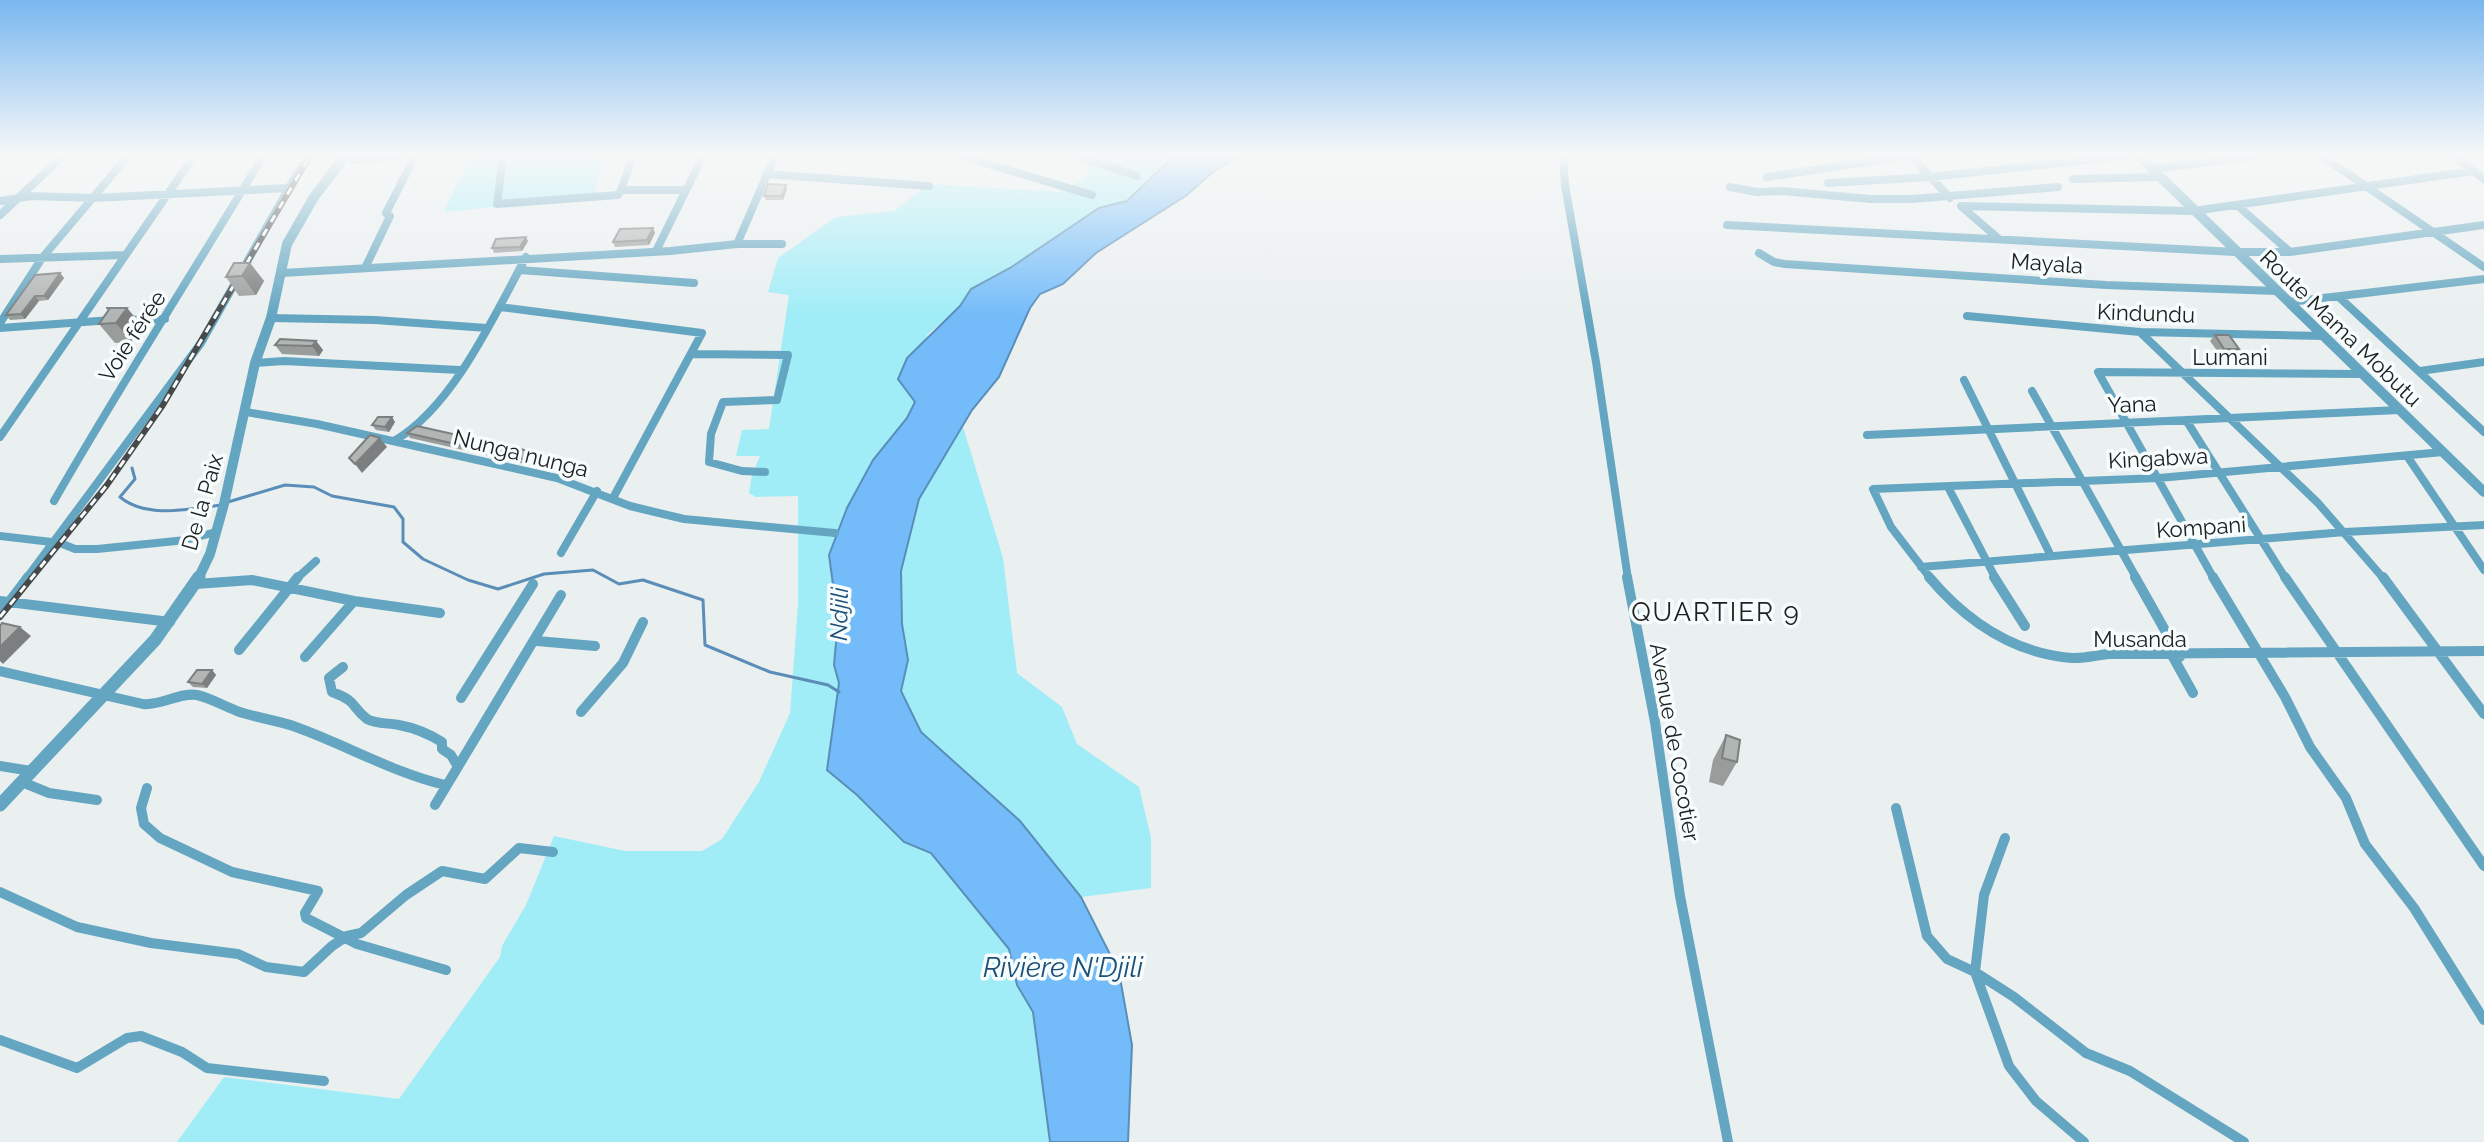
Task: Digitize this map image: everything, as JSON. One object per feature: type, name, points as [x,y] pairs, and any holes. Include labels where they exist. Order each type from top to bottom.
[{"type":"street","points":[[0,325],[42,258],[84,209]]},
{"type":"street","points":[[0,437],[156,209]]},
{"type":"street","name":"Voie férée","points":[[54,501],[122,383],[165,319],[229,209]]},
{"type":"street","points":[[0,614],[5,600],[55,542],[206,335],[276,209]]},
{"type":"street","name":"De la Paix","points":[[0,805],[170,622],[196,584],[216,532],[255,363],[271,318],[288,241],[307,209]]},
{"type":"street","points":[[365,268],[390,216],[386,213],[388,209]]},
{"type":"street","points":[[656,251],[677,209]]},
{"type":"street","points":[[737,244],[751,209]]},
{"type":"street","name":"Avenue de Cocotier","points":[[1569,209],[1596,362],[1634,622],[1655,722],[1680,896],[1728,1142]]},
{"type":"street","points":[[1965,209],[1999,239]]},
{"type":"street","points":[[2114,209],[2206,209]]},
{"type":"street","points":[[2242,209],[2290,252]]},
{"type":"street","points":[[2399,209],[2484,267]]},
{"type":"street","name":"Route Mama Mobutu","points":[[2193,211],[2484,492]]},
{"type":"street","points":[[1727,225],[2235,252],[2290,252],[2484,225]]},
{"type":"street","points":[[282,273],[737,244],[782,244]]},
{"type":"street","name":"Mayala","points":[[1759,253],[1774,262],[2106,285],[2277,291]]},
{"type":"street","points":[[0,259],[124,255]]},
{"type":"street","points":[[394,441],[413,430],[436,407],[500,307],[526,257]]},
{"type":"street","points":[[520,270],[694,283]]},
{"type":"street","points":[[2289,302],[2484,279]]},
{"type":"street","points":[[2340,298],[2484,432]]},
{"type":"street","points":[[500,307],[702,333],[613,498]]},
{"type":"street","name":"Kindundu","points":[[1967,316],[2140,332],[2324,336]]},
{"type":"street","points":[[271,318],[375,320],[487,328]]},
{"type":"street","points":[[0,325],[165,319]]},
{"type":"street","points":[[2140,332],[2283,466],[2345,532],[2484,714]]},
{"type":"street","points":[[691,354],[788,355],[777,400],[723,402],[711,434],[709,462],[742,471],[765,472]]},
{"type":"street","points":[[255,363],[284,361],[459,370]]},
{"type":"street","points":[[2420,371],[2484,362]]},
{"type":"street","name":"Lumani","points":[[2126,422],[2098,372],[2362,374]]},
{"type":"street","points":[[1964,380],[2051,556]]},
{"type":"street","points":[[2032,391],[2122,551],[2193,693]]},
{"type":"street","name":"Yana","points":[[1867,435],[2399,410]]},
{"type":"street","name":"Nunga nunga","points":[[246,412],[557,478],[630,506],[684,519],[835,533]]},
{"type":"street","points":[[2186,420],[2260,541],[2484,866]]},
{"type":"street","points":[[2126,422],[2310,747],[2346,798],[2365,844],[2414,908],[2484,1020]]},
{"type":"street","name":"Kingabwa","points":[[1873,489],[2018,485],[2220,473],[2443,452]]},
{"type":"street","points":[[2407,456],[2484,570]]},
{"type":"street","points":[[1948,487],[1985,562],[2025,626]]},
{"type":"street","name":"Musanda","points":[[1873,489],[1873,495],[1921,567],[1950,603],[1986,630],[2025,647],[2074,658],[2109,654],[2177,657],[2484,651]]},
{"type":"street","points":[[561,553],[597,491]]},
{"type":"street","name":"Kompani","points":[[1921,567],[2345,532],[2484,525]]},
{"type":"street","points":[[0,536],[55,542],[75,549],[186,540],[216,532]]},
{"type":"street","points":[[239,650],[287,587],[316,561]]},
{"type":"street","points":[[196,584],[252,580],[354,601],[440,613]]},
{"type":"street","points":[[461,698],[533,584]]},
{"type":"street","points":[[435,805],[457,765],[537,641],[561,595]]},
{"type":"street","points":[[5,600],[170,622]]},
{"type":"street","points":[[305,657],[354,601]]},
{"type":"street","points":[[581,712],[623,663],[643,622]]},
{"type":"street","points":[[537,641],[595,646]]},
{"type":"street","points":[[343,667],[329,678],[332,692],[352,699],[366,718],[372,721],[428,733],[439,739],[442,749],[451,755],[457,765]]},
{"type":"street","points":[[0,671],[102,696],[154,705],[192,694],[204,697],[237,711],[293,726],[387,763],[416,778],[445,785]]},
{"type":"street","points":[[0,766],[31,771]]},
{"type":"street","points":[[22,782],[49,793],[97,800]]},
{"type":"street","points":[[147,788],[141,808],[144,824],[160,838],[232,872],[318,891],[305,913],[306,918],[347,936],[357,944],[446,970]]},
{"type":"street","points":[[1896,808],[1927,936],[1936,952],[2014,997],[2086,1053],[2130,1071],[2244,1142]]},
{"type":"street","points":[[2005,838],[1992,861],[1982,899],[1975,972],[2009,1066],[2036,1101],[2084,1142]]},
{"type":"street","points":[[0,892],[77,927],[151,943],[238,954],[266,967],[304,972],[347,936],[361,933],[406,895],[442,871],[485,879],[519,848],[553,852]]},
{"type":"street","points":[[0,1040],[77,1068],[127,1038],[141,1036],[182,1052],[207,1068],[324,1081]]},
{"type":"shaded area","points":[[1097,209],[1010,268],[971,289],[960,306],[927,335],[915,402],[829,555],[838,621],[834,665],[839,683],[827,770],[904,842],[931,853],[1009,949],[1017,985],[1033,1012],[1049,1142],[177,1142],[224,1077],[399,1099],[500,957],[502,946],[526,905],[554,836],[625,851],[702,851],[722,839],[759,782],[790,713],[798,605],[798,496],[756,497],[749,493],[760,456],[736,456],[742,430],[769,429],[789,295],[768,292],[778,258],[836,217],[894,211]]},
{"type":"shaded area","points":[[963,427],[1003,558],[1017,673],[1062,707],[1077,744],[1139,787],[1151,838],[1151,888],[1081,897],[1020,821],[921,732],[901,691],[908,660],[902,624],[901,571],[907,541],[919,499]]},
{"type":"water","name":"Rivière N'Djili","points":[[1097,209],[1165,209],[1096,253],[1063,284],[1040,294],[1030,308],[999,377],[972,410],[919,499],[901,571],[902,624],[908,660],[901,691],[921,732],[1020,821],[1081,897],[1119,972],[1132,1045],[1128,1142],[1050,1142],[1033,1012],[1017,985],[1009,949],[931,853],[904,842],[827,770],[839,683],[834,665],[838,621],[829,555],[847,508],[873,460],[907,418],[915,402],[898,379],[907,358],[960,306],[971,289],[1010,268]]},
{"type":"building","points":[[653,228],[647,240],[613,242],[620,229]]},
{"type":"building","points":[[526,237],[520,247],[492,248],[496,239]]},
{"type":"building","points":[[234,263],[250,263],[242,276],[226,277]]},
{"type":"building","points":[[60,273],[44,296],[35,296],[21,314],[6,315],[35,275]]},
{"type":"building","points":[[110,308],[127,308],[116,323],[99,324]]},
{"type":"building","points":[[2215,335],[2229,335],[2239,349],[2224,349]]},
{"type":"building","points":[[280,339],[316,341],[312,346],[275,345]]},
{"type":"building","points":[[378,417],[392,417],[385,427],[372,425]]},
{"type":"building","points":[[417,426],[560,458],[553,466],[407,433]]},
{"type":"building","points":[[370,435],[380,438],[355,464],[349,458]]},
{"type":"building","points":[[2,623],[20,627],[0,647],[0,626]]},
{"type":"building","points":[[197,670],[212,670],[202,684],[188,682]]},
{"type":"building","points":[[1726,735],[1740,740],[1737,762],[1722,758]]},
{"type":"waterway","points":[[132,468],[135,479],[120,497],[130,504],[168,511],[221,505]]},
{"type":"waterway","points":[[228,502],[285,485],[314,487],[332,496],[394,507],[403,519],[403,542],[423,559],[468,580],[498,589],[544,574],[593,570],[619,584],[643,580],[703,600],[705,645],[770,672],[828,685],[839,692]]},
{"type":"railway","points":[[0,617],[107,485],[163,405],[279,209]]},
{"type":"district","name":"QUARTIER 9","points":[[1716,612]]},
{"type":"water label","name":"Ndjili","points":[[839,614]]}]
